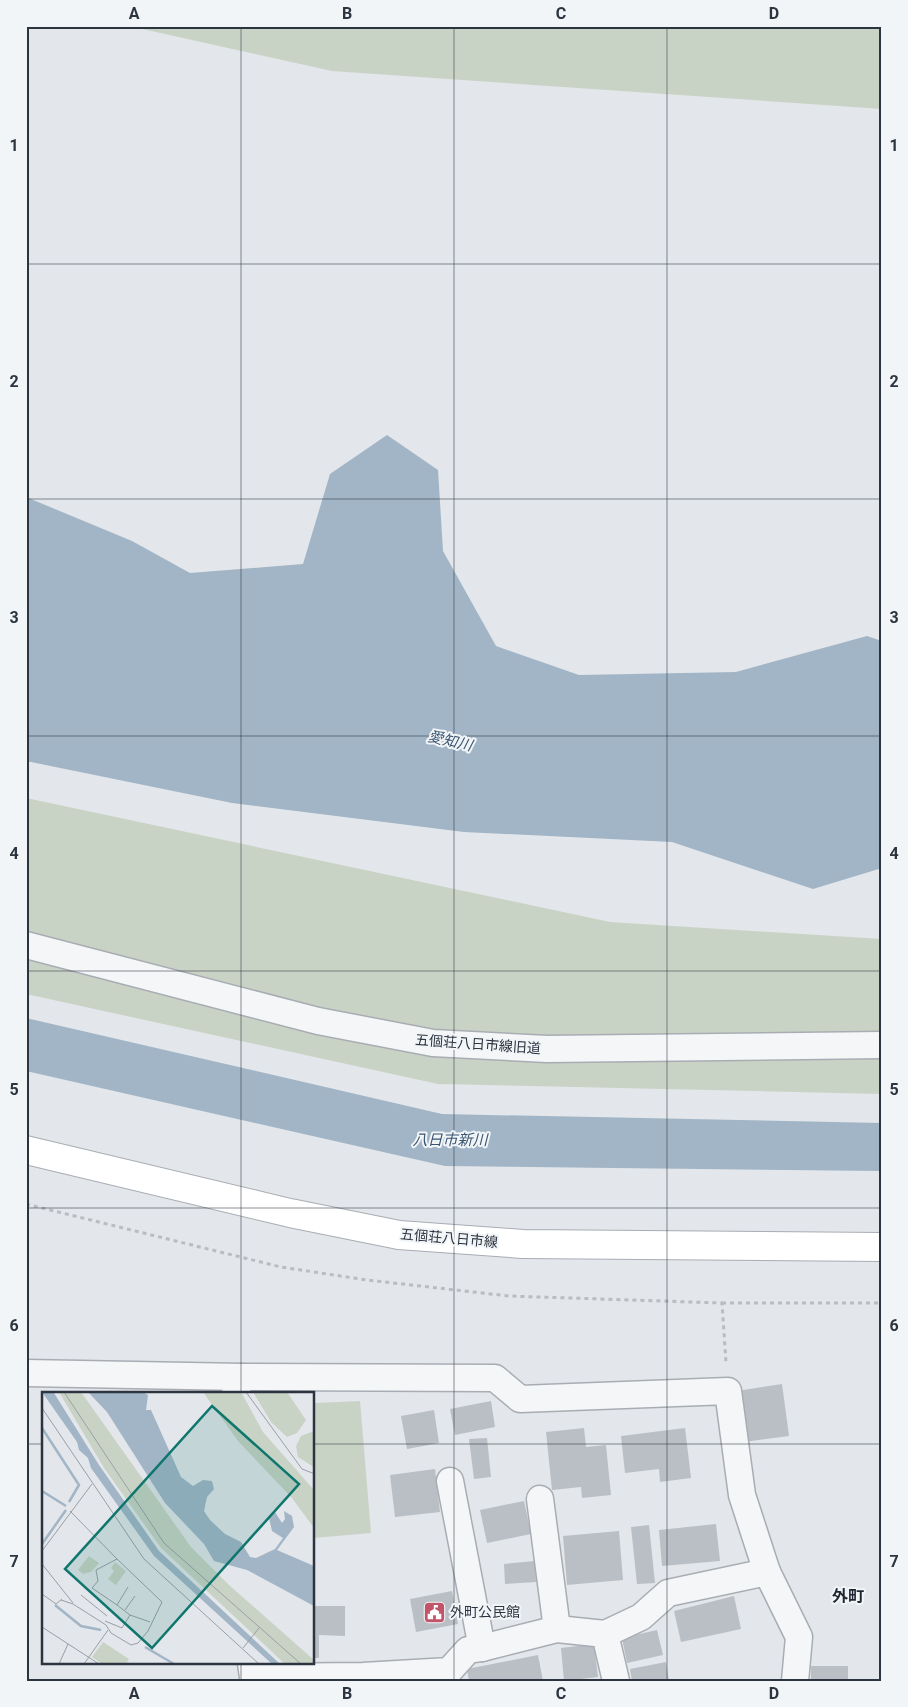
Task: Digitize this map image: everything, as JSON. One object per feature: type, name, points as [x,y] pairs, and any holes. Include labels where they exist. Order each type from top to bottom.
[{"type":"main road","name":"五個荘八日市線","points":[[26,1150],[290,1213],[399,1235],[524,1244],[882,1247]]},
{"type":"street","name":"五個荘八日市線旧道","points":[[26,945],[318,1021],[434,1043],[547,1049],[882,1046]]},
{"type":"street","points":[[26,1373],[238,1385],[495,1378],[520,1399],[728,1391],[742,1495],[767,1572],[799,1637],[795,1681]]},
{"type":"street","points":[[450,1481],[482,1648]]},
{"type":"street","points":[[540,1499],[557,1630]]},
{"type":"street","points":[[252,1664],[253,1677],[451,1676],[468,1650],[557,1630],[605,1634],[641,1617],[668,1593],[767,1572]]},
{"type":"street","points":[[605,1634],[616,1681]]},
{"type":"path","points":[[26,1204],[281,1267],[367,1280],[509,1296],[722,1303],[882,1303]]},
{"type":"path","points":[[722,1303],[728,1391]]},
{"type":"green space","points":[[129,26],[882,26],[882,109],[332,71]]},
{"type":"green space","points":[[26,798],[610,922],[882,939],[882,1094],[438,1084],[26,994]]},
{"type":"green space","points":[[360,1401],[371,1533],[315,1538],[315,1403]]},
{"type":"water","name":"愛知川","points":[[387,435],[438,470],[443,551],[496,646],[579,675],[736,672],[867,636],[882,641],[882,868],[813,889],[672,842],[464,832],[232,803],[26,761],[26,497],[132,541],[190,573],[303,564],[330,474]]},
{"type":"water","name":"八日市新川","points":[[26,1018],[442,1114],[882,1123],[882,1171],[445,1166],[26,1071]]},
{"type":"building","points":[[782,1384],[789,1436],[744,1442],[737,1391]]},
{"type":"building","points":[[491,1401],[495,1427],[455,1435],[450,1409]]},
{"type":"building","points":[[434,1410],[439,1443],[407,1449],[401,1416]]},
{"type":"building","points":[[584,1428],[586,1447],[606,1445],[611,1495],[582,1498],[581,1487],[552,1490],[546,1432]]},
{"type":"building","points":[[685,1428],[691,1478],[660,1482],[659,1469],[625,1473],[621,1436]]},
{"type":"building","points":[[487,1438],[491,1477],[474,1479],[469,1439]]},
{"type":"building","points":[[435,1469],[440,1512],[395,1517],[390,1475]]},
{"type":"building","points":[[524,1501],[531,1534],[487,1543],[480,1510]]},
{"type":"building","points":[[716,1524],[720,1561],[662,1566],[659,1530]]},
{"type":"building","points":[[649,1525],[655,1583],[637,1584],[631,1527]]},
{"type":"building","points":[[619,1531],[623,1580],[567,1585],[563,1536]]},
{"type":"building","points":[[535,1561],[536,1582],[505,1584],[504,1564]]},
{"type":"building","name":"外町公民館","points":[[452,1591],[458,1624],[416,1632],[410,1599]]},
{"type":"building","points":[[734,1596],[741,1629],[681,1642],[674,1611]]},
{"type":"building","points":[[315,1606],[345,1606],[345,1636],[319,1635],[319,1658],[315,1658]]},
{"type":"building","points":[[657,1630],[663,1655],[627,1663],[622,1638]]},
{"type":"building","points":[[594,1644],[598,1677],[564,1681],[561,1648]]},
{"type":"building","points":[[538,1655],[543,1681],[469,1681],[467,1669]]},
{"type":"building","points":[[666,1662],[669,1681],[632,1681],[630,1669]]},
{"type":"building","points":[[811,1666],[848,1666],[848,1681],[811,1681]]},
{"type":"place","name":"外町公民館","points":[[434,1612]]},
{"type":"district","name":"外町","points":[[848,1596]]}]
